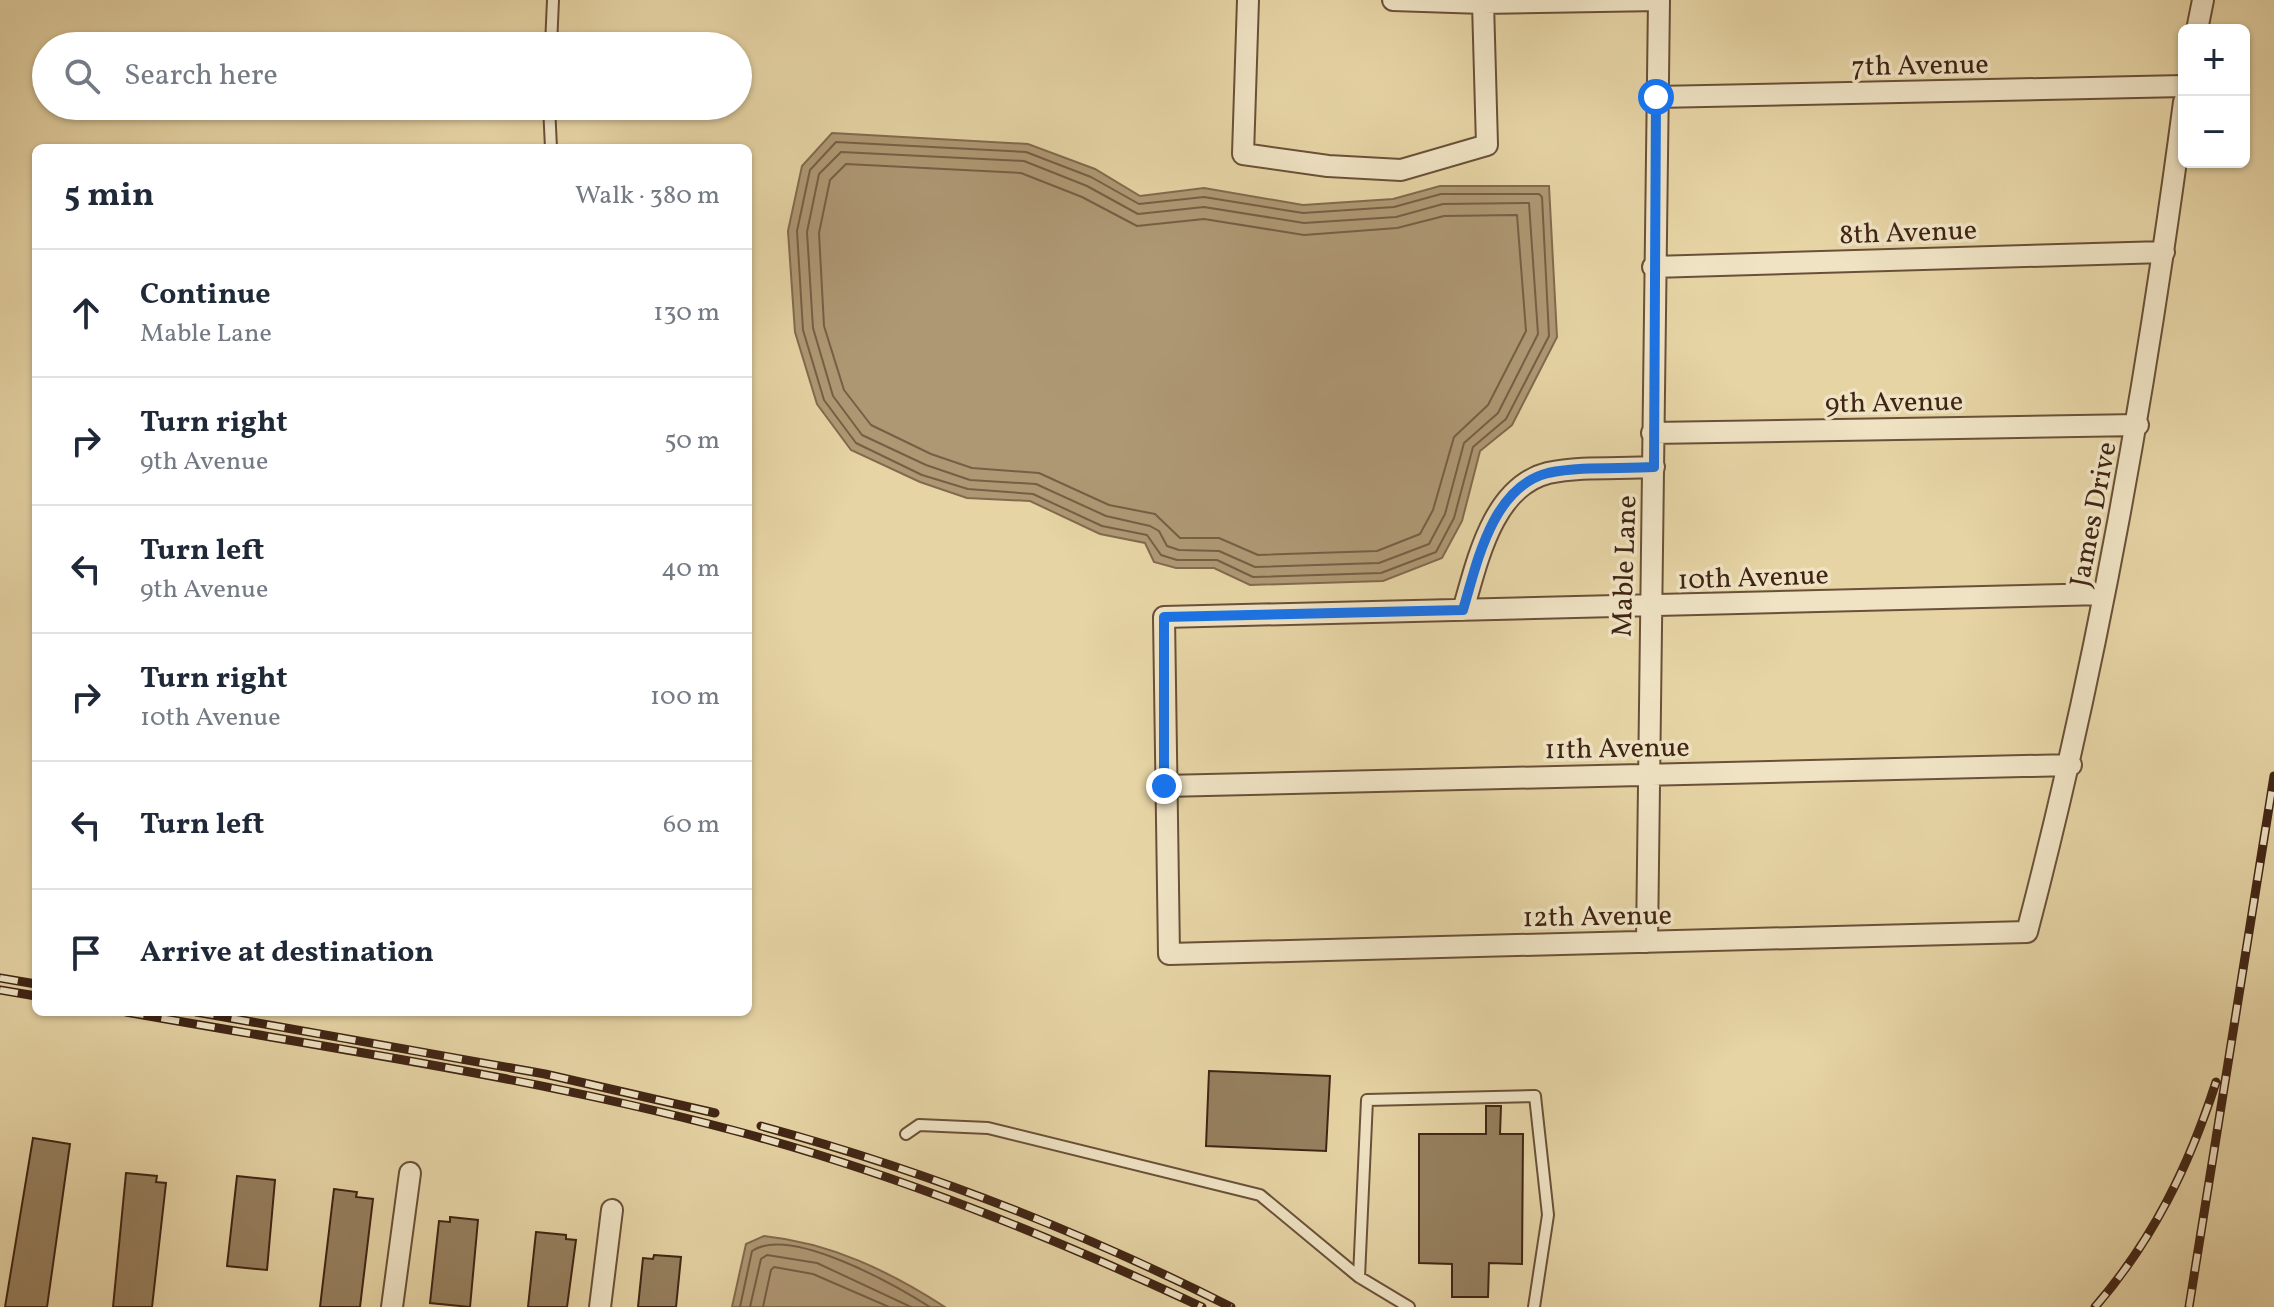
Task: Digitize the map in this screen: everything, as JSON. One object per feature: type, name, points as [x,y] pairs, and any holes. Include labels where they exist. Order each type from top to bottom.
[{"type":"street","points":[[1248,0],[1243,154],[1328,166],[1401,170],[1487,145],[1483,3]]},
{"type":"street","points":[[1393,0],[1483,3],[1659,0]]},
{"type":"street","name":"Mable Lane","points":[[1647,942],[1646,774],[1654,467],[1653,267],[1659,0]]},
{"type":"street","points":[[2198,24],[2203,0]]},
{"type":"street","name":"7th Avenue","points":[[1656,97],[2178,86]]},
{"type":"street","name":"James Drive","points":[[2027,932],[2071,765],[2138,425],[2178,147]]},
{"type":"street","name":"8th Avenue","points":[[1653,267],[2164,252]]},
{"type":"street","name":"9th Avenue","points":[[1652,433],[2138,425]]},
{"type":"street","points":[[1463,610],[1484,539],[1514,493],[1547,473],[1654,467]]},
{"type":"street","name":"10th Avenue","points":[[1164,786],[1164,617],[2104,594]]},
{"type":"street","name":"11th Avenue","points":[[1164,786],[2071,765]]},
{"type":"street","name":"12th Avenue","points":[[1164,786],[1169,954],[2027,932]]},
{"type":"street","points":[[392,1307],[410,1173]]},
{"type":"street","points":[[600,1307],[612,1210]]},
{"type":"lane","points":[[552,32],[553,0]]},
{"type":"lane","points":[[550,120],[551,144]]},
{"type":"lane","points":[[1359,1277],[1367,1100],[1535,1096],[1548,1215],[1534,1307]]},
{"type":"lane","points":[[906,1134],[919,1125],[988,1128],[1260,1195],[1359,1277],[1409,1307]]},
{"type":"water","points":[[832,133],[1028,144],[1095,169],[1140,196],[1204,188],[1303,205],[1393,199],[1440,186],[1549,186],[1557,337],[1512,425],[1480,451],[1462,521],[1442,558],[1383,581],[1250,585],[1214,568],[1176,568],[1154,562],[1145,543],[1100,534],[1030,501],[967,498],[920,482],[851,450],[817,404],[795,332],[788,231],[802,166]]},
{"type":"water","points":[[764,1236],[813,1245],[859,1261],[945,1307],[732,1307],[746,1244]]},
{"type":"building","points":[[1209,1071],[1330,1076],[1326,1151],[1206,1146]]},
{"type":"building","points":[[1486,1106],[1501,1106],[1500,1134],[1523,1134],[1522,1264],[1489,1263],[1488,1297],[1452,1297],[1452,1264],[1419,1263],[1419,1134],[1486,1134]]},
{"type":"building","points":[[33,1138],[70,1144],[47,1307],[5,1307]]},
{"type":"building","points":[[126,1173],[157,1176],[156,1182],[166,1183],[152,1307],[113,1307]]},
{"type":"building","points":[[237,1176],[275,1180],[267,1270],[227,1266]]},
{"type":"building","points":[[334,1189],[357,1192],[356,1197],[373,1199],[360,1307],[320,1307]]},
{"type":"building","points":[[450,1217],[478,1220],[470,1307],[430,1303],[439,1221],[450,1222]]},
{"type":"building","points":[[536,1232],[566,1235],[566,1239],[576,1240],[567,1307],[528,1307]]},
{"type":"building","points":[[654,1255],[681,1257],[676,1307],[638,1307],[643,1258],[653,1259]]},
{"type":"railway","points":[[2189,1307],[2274,776]]},
{"type":"railway","points":[[0,978],[32,983]]},
{"type":"railway","points":[[0,990],[32,995]]},
{"type":"railway","points":[[149,1016],[506,1079],[732,1130],[853,1166],[971,1208],[1087,1255],[1202,1307]]},
{"type":"railway","points":[[219,1016],[545,1074],[715,1113]]},
{"type":"railway","points":[[2095,1307],[2152,1229],[2194,1143],[2216,1082]]},
{"type":"railway","points":[[761,1126],[882,1162],[1000,1204],[1117,1253],[1231,1307]]},
{"type":"route","points":[[1164,786],[1164,617],[1463,610],[1484,539],[1514,493],[1547,473],[1654,467],[1656,97]]}]
